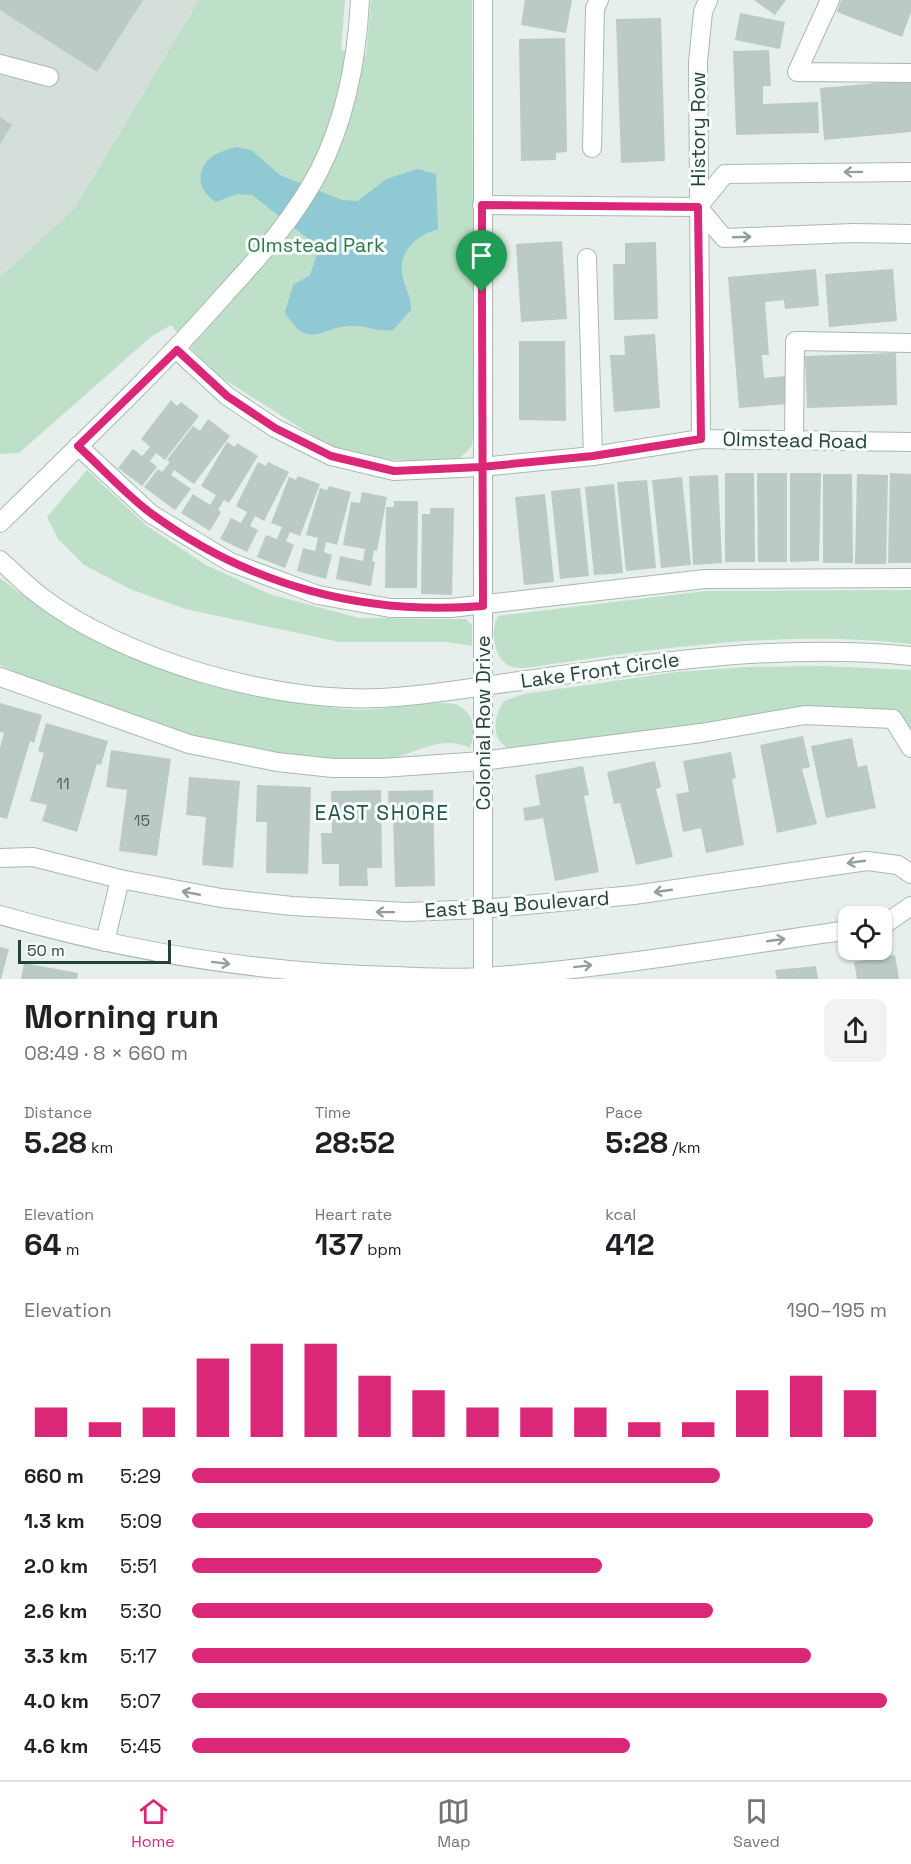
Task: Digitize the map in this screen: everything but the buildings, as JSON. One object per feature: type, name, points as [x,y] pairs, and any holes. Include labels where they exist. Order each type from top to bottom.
[{"type":"street","points":[[0,523],[177,350],[278,235],[303,200],[320,169],[344,106],[357,52],[360,0]]},
{"type":"street","name":"Colonial Row Drive","points":[[483,0],[481,467],[484,686],[483,978]]},
{"type":"street","points":[[592,148],[595,8],[599,0]]},
{"type":"street","name":"History Row","points":[[701,439],[698,62],[703,12],[708,0]]},
{"type":"street","points":[[830,0],[797,72],[911,73]]},
{"type":"street","points":[[0,64],[49,77]]},
{"type":"street","points":[[698,207],[725,174],[911,172]]},
{"type":"street","points":[[482,205],[698,207],[724,238],[853,233],[911,234]]},
{"type":"street","points":[[587,258],[593,456]]},
{"type":"street","points":[[794,439],[795,341],[911,343]]},
{"type":"street","name":"Olmstead Road","points":[[177,350],[227,396],[275,428],[331,456],[394,471],[481,467],[593,456],[701,439],[911,442]]},
{"type":"street","points":[[78,446],[151,514],[230,562],[318,595],[390,608],[483,606],[705,579],[911,578]]},
{"type":"street","name":"Lake Front Circle","points":[[0,560],[40,596],[91,627],[150,655],[229,681],[309,695],[380,698],[484,686],[681,658],[749,653],[822,651],[911,656]]},
{"type":"street","points":[[0,677],[189,744],[277,762],[371,768],[482,761],[701,733],[805,714],[893,719],[911,747]]},
{"type":"street","name":"East Bay Boulevard","points":[[0,858],[33,857],[120,879],[221,898],[292,906],[389,912],[482,909],[634,895],[867,861],[898,865],[911,874]]},
{"type":"street","points":[[105,942],[120,879]]},
{"type":"street","points":[[892,919],[911,906]]},
{"type":"street","points":[[0,915],[154,952],[256,967],[356,975],[483,978],[838,931]]},
{"type":"shaded area","points":[[0,0],[199,0],[74,209],[0,277]]},
{"type":"green space","name":"Olmstead Park","points":[[199,0],[345,0],[341,50],[366,55],[371,0],[472,0],[474,435],[471,447],[458,460],[436,464],[375,458],[332,448],[211,371],[171,325],[152,336],[19,453],[0,454],[0,277],[74,209]]},
{"type":"green space","points":[[87,470],[147,526],[206,565],[269,594],[359,618],[466,619],[472,625],[472,646],[447,642],[340,642],[185,609],[130,589],[84,565],[58,539],[47,517]]},
{"type":"green space","points":[[0,578],[39,606],[79,630],[164,669],[208,684],[253,695],[346,709],[360,710],[429,703],[456,704],[467,712],[472,722],[473,734],[470,748],[459,744],[437,744],[382,761],[370,762],[289,758],[247,752],[204,742],[120,715],[0,665]]},
{"type":"green space","points":[[911,590],[911,644],[863,640],[766,640],[670,648],[523,668],[512,667],[501,658],[494,636],[498,616],[706,591]]},
{"type":"green space","points":[[823,666],[911,670],[911,732],[882,713],[511,750],[504,746],[497,735],[497,714],[504,701],[524,694],[677,672],[748,667]]},
{"type":"water","points":[[236,147],[251,150],[280,175],[342,200],[358,201],[386,179],[418,169],[436,174],[438,229],[417,239],[407,250],[402,273],[411,310],[393,330],[345,326],[310,335],[294,325],[285,312],[293,285],[310,275],[316,257],[311,241],[252,195],[237,194],[216,202],[204,191],[201,184],[202,170],[210,158]]},
{"type":"district","name":"EAST SHORE","points":[[382,812]]},
{"type":"route","points":[[482,292],[481,467],[483,606],[390,608],[318,595],[230,562],[151,514],[78,446],[177,350],[227,396],[275,428],[331,456],[394,471],[481,467],[593,456],[701,439],[698,207],[482,205],[482,292]]}]
